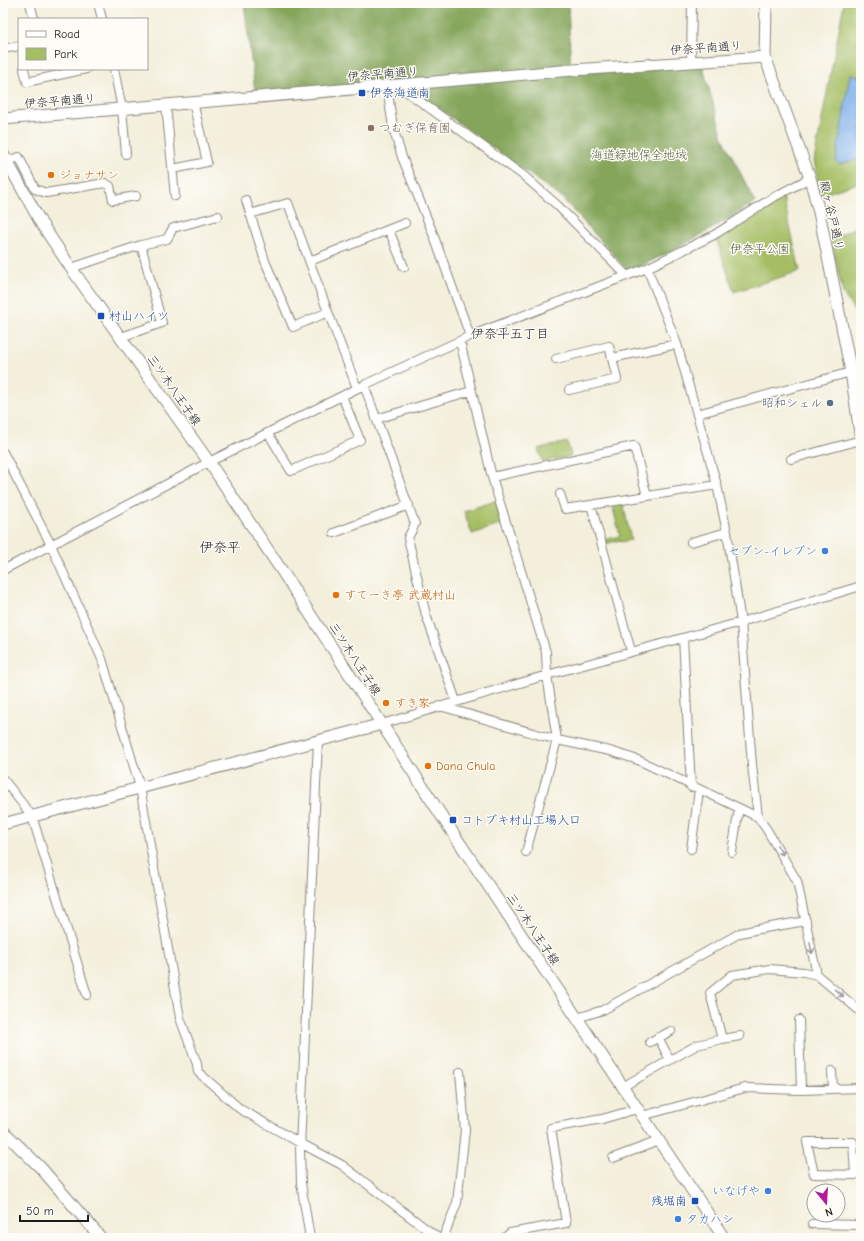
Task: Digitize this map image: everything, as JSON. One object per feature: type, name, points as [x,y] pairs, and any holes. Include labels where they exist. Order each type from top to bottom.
[{"type":"street","points":[[30,3],[34,18]]},
{"type":"street","points":[[98,3],[102,18]]},
{"type":"street","points":[[691,62],[692,3]]},
{"type":"street","name":"殿ヶ谷戸通り","points":[[766,3],[764,57],[810,178],[819,212],[851,372],[861,440]]},
{"type":"street","points":[[3,49],[18,46]]},
{"type":"street","name":"伊奈平南通り","points":[[3,119],[565,71],[764,57]]},
{"type":"street","points":[[24,70],[27,82],[81,70]]},
{"type":"street","points":[[114,70],[122,109],[126,154]]},
{"type":"street","points":[[401,85],[407,92],[524,176],[557,206],[627,276]]},
{"type":"street","points":[[387,86],[393,128],[402,157],[432,231],[470,336]]},
{"type":"street","points":[[173,169],[206,162],[193,102]]},
{"type":"street","points":[[166,105],[175,196]]},
{"type":"street","points":[[5,158],[19,157],[35,189],[46,192],[105,183],[110,186],[113,200],[136,196]]},
{"type":"street","name":"三ツ木八王子線","points":[[5,158],[41,223],[71,268],[209,462],[447,824],[724,1238]]},
{"type":"street","points":[[3,570],[209,462],[360,387],[470,336],[647,268],[714,235],[772,198],[810,178]]},
{"type":"street","points":[[246,200],[265,261],[293,327],[328,312]]},
{"type":"street","points":[[250,214],[288,203],[328,312],[360,387],[376,419],[409,505],[415,524],[408,538],[426,615],[456,701]]},
{"type":"street","points":[[71,268],[142,245],[166,239],[173,228],[218,216]]},
{"type":"street","points":[[310,261],[405,224]]},
{"type":"street","points":[[389,230],[404,267]]},
{"type":"street","points":[[121,337],[162,323],[142,245]]},
{"type":"street","points":[[647,268],[677,344],[717,485],[727,532],[741,622],[752,765],[758,817],[797,881],[817,974]]},
{"type":"street","points":[[460,341],[492,477],[546,652],[547,675],[557,740],[526,852]]},
{"type":"street","points":[[612,358],[677,344]]},
{"type":"street","points":[[556,359],[609,346],[616,379],[570,390]]},
{"type":"street","points":[[698,414],[851,372]]},
{"type":"street","points":[[376,419],[471,390]]},
{"type":"street","points":[[268,433],[291,470],[360,440],[342,396]]},
{"type":"street","points":[[791,459],[861,440]]},
{"type":"street","points":[[492,477],[634,446],[647,496]]},
{"type":"street","points":[[3,452],[51,545],[102,659],[140,788],[180,1018],[197,1064],[198,1072],[240,1109],[342,1165],[438,1238]]},
{"type":"street","points":[[560,494],[565,509],[717,485]]},
{"type":"street","points":[[334,533],[409,505]]},
{"type":"street","points":[[591,505],[631,651]]},
{"type":"street","points":[[691,542],[727,532]]},
{"type":"street","points":[[3,824],[382,724],[456,701],[631,651],[741,622],[861,586]]},
{"type":"street","points":[[683,638],[695,788],[691,849]]},
{"type":"street","points":[[440,706],[557,740],[610,751],[638,760],[758,817]]},
{"type":"street","points":[[310,1238],[301,1183],[300,1143],[318,741]]},
{"type":"street","points":[[3,779],[32,816],[88,995]]},
{"type":"street","points":[[732,852],[739,808]]},
{"type":"street","points":[[577,1018],[603,1010],[740,933],[806,921]]},
{"type":"street","points":[[722,1039],[710,993],[732,976],[770,969],[817,974],[861,1012]]},
{"type":"street","points":[[799,1020],[801,1090]]},
{"type":"street","points":[[650,1042],[671,1031]]},
{"type":"street","points":[[622,1087],[697,1044],[740,1036]]},
{"type":"street","points":[[658,1038],[670,1060]]},
{"type":"street","points":[[832,1071],[833,1089]]},
{"type":"street","points":[[442,1238],[456,1203],[465,1130],[460,1072]]},
{"type":"street","points":[[504,1238],[510,1234],[566,1223],[551,1128],[639,1112],[745,1088],[801,1090],[861,1088]]},
{"type":"street","points":[[3,1131],[41,1168],[101,1238]]},
{"type":"street","points":[[613,1158],[659,1141]]},
{"type":"street","points":[[807,1142],[853,1142],[858,1161],[855,1175],[814,1174],[807,1142]]},
{"type":"street","points":[[812,1224],[861,1225]]},
{"type":"green space","name":"海道緑地保全地域","points":[[244,3],[568,3],[571,73],[702,64],[723,138],[755,202],[709,231],[645,264],[628,271],[562,198],[401,81],[255,92]]},
{"type":"green space","points":[[844,3],[861,3],[861,182],[821,195],[814,161]]},
{"type":"green space","name":"伊奈平公園","points":[[783,196],[800,271],[734,292],[716,238]]},
{"type":"green space","points":[[861,224],[861,322],[843,293],[831,240]]},
{"type":"green space","points":[[567,442],[571,456],[543,462],[538,449]]},
{"type":"green space","points":[[495,501],[503,524],[472,534],[464,511]]},
{"type":"green space","points":[[623,503],[631,540],[621,542],[620,540],[605,544],[604,540],[620,536],[612,504]]},
{"type":"water","points":[[850,74],[861,77],[861,159],[839,164],[836,161]]},
{"type":"place","name":"伊奈海道南","points":[[362,93]]},
{"type":"place","name":"つむぎ保育園","points":[[371,128]]},
{"type":"place","name":"ジョナサン","points":[[51,175]]},
{"type":"place","name":"村山ハイツ","points":[[101,316]]},
{"type":"place","name":"昭和シェル","points":[[830,403]]},
{"type":"place","name":"セブン-イレブン","points":[[825,551]]},
{"type":"place","name":"すてーき亭 武蔵村山","points":[[336,595]]},
{"type":"place","name":"すき家","points":[[386,703]]},
{"type":"place","name":"Dana Chula","points":[[428,766]]},
{"type":"place","name":"コトブキ村山工場入口","points":[[453,820]]},
{"type":"place","name":"いなげや","points":[[768,1191]]},
{"type":"place","name":"残堀南","points":[[695,1201]]},
{"type":"place","name":"タカハシ","points":[[678,1219]]},
{"type":"district","name":"伊奈平五丁目","points":[[510,333]]},
{"type":"district","name":"伊奈平","points":[[220,547]]}]
